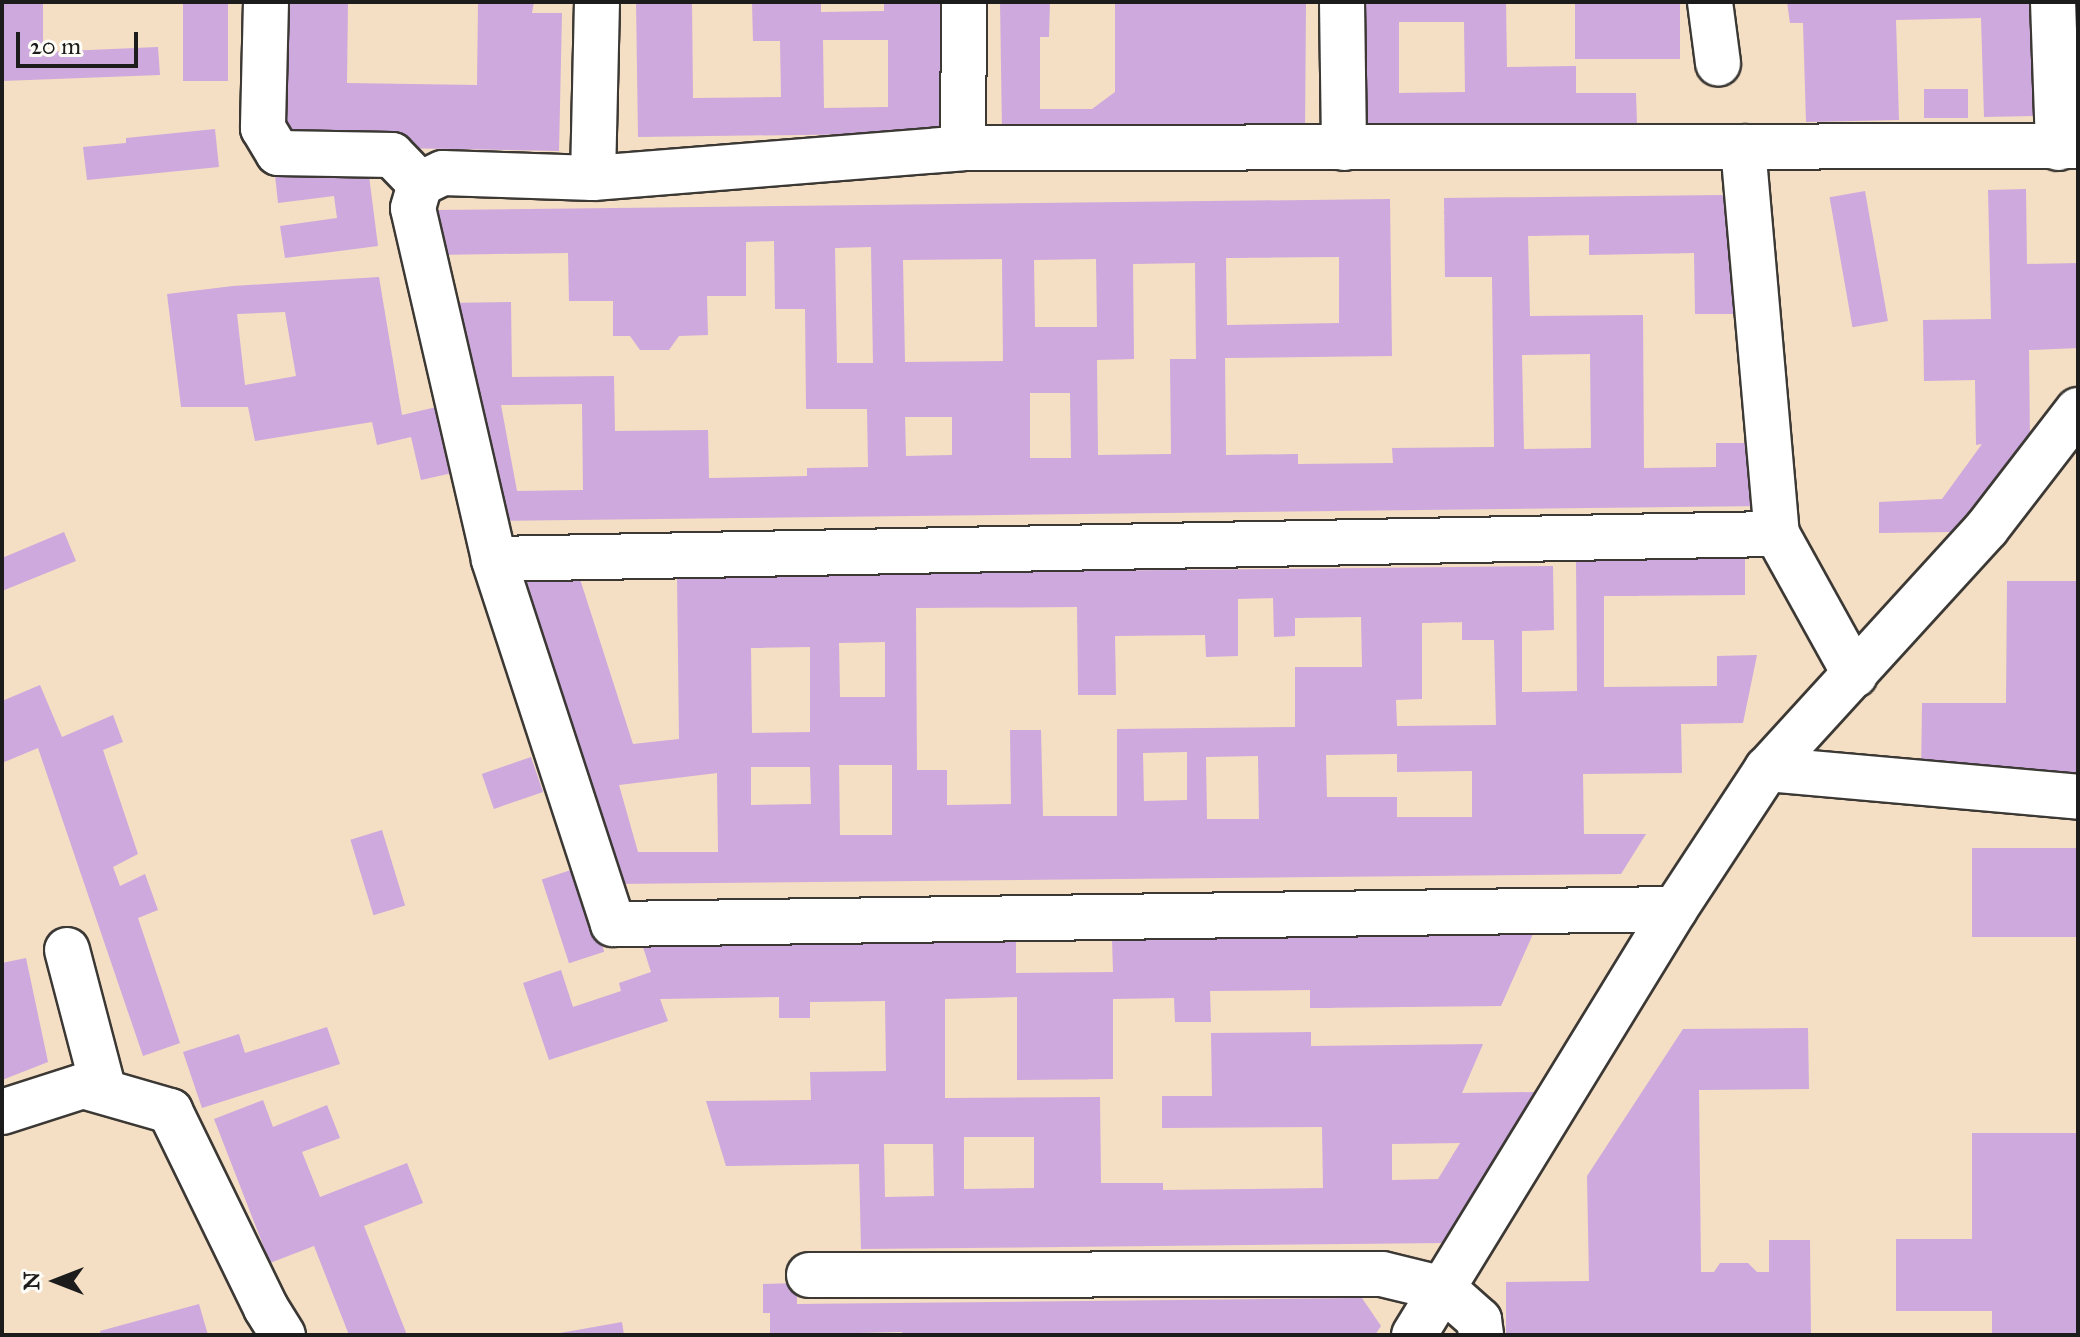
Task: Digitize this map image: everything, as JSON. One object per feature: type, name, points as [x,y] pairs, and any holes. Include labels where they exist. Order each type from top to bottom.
[{"type":"street","points":[[266,2],[263,128],[278,153],[392,155],[420,184]]},
{"type":"street","points":[[593,178],[597,2]]},
{"type":"street","points":[[963,148],[964,2]]},
{"type":"street","points":[[1342,2],[1344,148]]},
{"type":"street","points":[[1710,2],[1718,63]]},
{"type":"street","points":[[1675,909],[613,924],[494,559],[413,208],[420,184],[443,173],[593,178],[963,148],[2068,147],[2053,2]]},
{"type":"street","points":[[1743,147],[1777,534],[1855,675]]},
{"type":"street","points":[[1414,1335],[1675,909],[1767,769],[1987,528],[2078,410]]},
{"type":"street","points":[[494,559],[1777,534]]},
{"type":"street","points":[[1767,769],[2078,797]]},
{"type":"street","points":[[67,950],[104,1091]]},
{"type":"street","points":[[2,1112],[83,1086],[170,1111],[266,1308],[283,1335]]},
{"type":"street","points":[[809,1275],[1382,1274],[1444,1289],[1479,1320],[1481,1335]]},
{"type":"building","points":[[2,2],[43,2],[43,52],[158,47],[160,75],[2,81]]},
{"type":"building","points":[[183,2],[228,2],[228,81],[183,81]]},
{"type":"building","points":[[287,2],[348,2],[347,83],[477,85],[478,2],[534,2],[532,13],[562,13],[559,151],[285,146]]},
{"type":"building","points":[[636,2],[692,2],[693,98],[781,97],[780,41],[753,41],[752,2],[821,2],[821,12],[884,11],[884,2],[946,2],[947,133],[638,137]],"holes":[[[823,40],[888,40],[888,107],[824,108]]]},
{"type":"building","points":[[1000,2],[1050,2],[1049,37],[1040,37],[1040,109],[1092,109],[1115,92],[1115,2],[1306,2],[1305,132],[1002,132]]},
{"type":"building","points":[[1361,2],[1506,2],[1507,67],[1576,66],[1576,93],[1636,93],[1637,124],[1362,126]],"holes":[[[1399,22],[1464,22],[1465,92],[1399,93]]]},
{"type":"building","points":[[1575,2],[1680,2],[1680,59],[1575,59]]},
{"type":"building","points":[[1787,2],[2033,2],[2036,116],[1984,117],[1981,18],[1896,20],[1899,120],[1806,122],[1803,23],[1790,23]]},
{"type":"building","points":[[1924,89],[1968,89],[1968,118],[1924,118]]},
{"type":"building","points":[[215,129],[219,167],[87,180],[83,147],[126,143],[126,138]]},
{"type":"building","points":[[274,166],[368,168],[378,246],[285,258],[280,226],[337,218],[334,196],[278,203]]},
{"type":"building","points":[[2026,189],[2027,264],[2078,263],[2078,348],[2029,350],[2030,443],[1973,522],[1953,532],[1879,533],[1879,502],[1942,499],[1982,444],[1976,445],[1975,380],[1924,381],[1923,320],[1991,319],[1988,190]]},
{"type":"building","points":[[1865,191],[1888,321],[1852,327],[1830,197]]},
{"type":"building","points":[[1723,195],[1735,314],[1695,314],[1694,253],[1589,255],[1589,235],[1528,236],[1530,316],[1643,315],[1644,468],[1716,467],[1716,443],[1750,443],[1763,506],[496,521],[448,303],[511,302],[512,377],[614,376],[615,431],[708,430],[709,478],[807,476],[807,468],[868,467],[867,409],[806,409],[805,309],[775,309],[774,241],[746,242],[746,296],[707,296],[708,335],[679,336],[669,350],[640,350],[630,336],[613,336],[613,301],[569,301],[568,253],[435,255],[435,210],[1390,199],[1392,356],[1225,358],[1226,455],[1298,454],[1298,464],[1393,463],[1392,448],[1494,447],[1492,277],[1445,277],[1444,198]],"holes":[[[871,247],[873,363],[837,363],[835,248]],[[1339,257],[1339,323],[1227,325],[1226,258]],[[1002,259],[1003,361],[905,362],[903,260]],[[1096,259],[1097,327],[1035,327],[1034,260]],[[1195,263],[1196,359],[1170,359],[1171,454],[1098,455],[1097,360],[1134,359],[1133,264]],[[1590,354],[1591,448],[1524,449],[1522,355]],[[1030,393],[1070,393],[1071,458],[1030,458]],[[582,404],[583,490],[517,491],[501,405]],[[905,417],[952,417],[952,455],[906,456]]]},
{"type":"building","points":[[379,277],[402,415],[441,406],[457,472],[421,480],[411,437],[377,445],[372,422],[255,441],[248,407],[181,407],[167,294],[233,286]],"holes":[[[285,312],[296,376],[245,385],[237,314]]]},
{"type":"building","points":[[64,532],[76,561],[2,591],[2,558]]},
{"type":"building","points":[[1745,557],[1745,595],[1604,596],[1604,687],[1717,686],[1717,656],[1757,655],[1743,723],[1681,724],[1682,773],[1583,774],[1584,834],[1646,834],[1621,874],[611,884],[518,577],[579,576],[633,744],[679,739],[677,575],[1553,566],[1554,630],[1522,631],[1522,692],[1577,691],[1576,559]],"holes":[[[1273,598],[1274,637],[1295,636],[1295,618],[1361,617],[1362,667],[1295,667],[1295,727],[1117,729],[1117,816],[1043,816],[1041,730],[1010,730],[1011,804],[947,805],[947,770],[917,770],[916,608],[1077,607],[1078,695],[1116,695],[1115,636],[1205,635],[1206,657],[1238,656],[1238,599]],[[1462,622],[1462,640],[1494,640],[1496,725],[1397,726],[1396,700],[1422,699],[1422,623]],[[885,642],[885,697],[840,697],[839,643]],[[810,647],[810,732],[752,733],[751,648]],[[1187,752],[1187,800],[1144,801],[1143,753]],[[1397,754],[1397,772],[1472,771],[1472,817],[1397,817],[1397,797],[1327,797],[1326,755]],[[1258,756],[1259,819],[1207,819],[1206,757]],[[839,765],[892,765],[892,835],[840,835]],[[751,767],[810,767],[811,804],[751,805]],[[717,773],[718,852],[638,852],[619,785]]]},
{"type":"building","points":[[2007,581],[2078,581],[2078,782],[1921,781],[1922,703],[2006,703]]},
{"type":"building","points":[[40,685],[62,737],[113,715],[123,742],[103,750],[138,854],[113,867],[120,886],[145,874],[158,910],[138,918],[180,1043],[143,1056],[38,748],[2,763],[2,701]]},
{"type":"building","points":[[531,757],[543,792],[494,809],[482,774]]},
{"type":"building","points":[[382,830],[405,906],[374,915],[350,840]]},
{"type":"building","points":[[1972,848],[2078,848],[2078,937],[1972,937]]},
{"type":"building","points":[[577,868],[604,952],[569,963],[542,879]]},
{"type":"building","points":[[1533,934],[1501,1006],[1310,1008],[1310,990],[1210,991],[1211,1022],[1175,1022],[1174,998],[1113,999],[1113,1079],[1017,1080],[1017,997],[945,999],[945,1098],[1100,1097],[1101,1183],[1163,1183],[1163,1190],[1323,1188],[1322,1127],[1162,1128],[1162,1096],[1212,1096],[1211,1033],[1311,1032],[1311,1046],[1483,1044],[1462,1093],[1535,1092],[1445,1243],[861,1249],[859,1164],[726,1166],[706,1101],[811,1100],[810,1072],[886,1071],[885,1001],[810,1002],[810,1018],[779,1018],[779,997],[660,999],[668,1021],[549,1060],[523,983],[561,970],[573,1007],[621,991],[619,983],[651,972],[642,944],[1016,940],[1016,973],[1113,972],[1112,939]],"holes":[[[964,1137],[1034,1137],[1034,1188],[964,1189]],[[1460,1143],[1438,1179],[1392,1180],[1392,1144]],[[884,1144],[933,1144],[934,1196],[885,1197]]]},
{"type":"building","points":[[26,958],[48,1062],[2,1080],[2,963]]},
{"type":"building","points":[[327,1027],[340,1064],[202,1108],[183,1052],[239,1034],[245,1053]]},
{"type":"building","points":[[1808,1028],[1809,1089],[1699,1090],[1701,1272],[1714,1272],[1720,1263],[1748,1263],[1757,1272],[1769,1272],[1769,1240],[1810,1240],[1811,1335],[1506,1335],[1506,1282],[1589,1281],[1587,1176],[1683,1029]]},
{"type":"building","points":[[263,1100],[273,1127],[327,1105],[340,1138],[302,1152],[320,1197],[407,1163],[423,1203],[364,1226],[407,1335],[349,1335],[314,1246],[270,1263],[214,1119]]},
{"type":"building","points":[[1972,1133],[2078,1133],[2078,1335],[1992,1335],[1992,1311],[1896,1311],[1896,1239],[1972,1239]]},
{"type":"building","points":[[797,1283],[797,1304],[1362,1298],[1381,1326],[1375,1335],[902,1335],[902,1332],[770,1335],[770,1313],[763,1313],[763,1284]]},
{"type":"building","points":[[199,1304],[208,1335],[101,1335],[100,1331]]},
{"type":"building","points":[[622,1322],[624,1335],[560,1335],[560,1333]]}]
